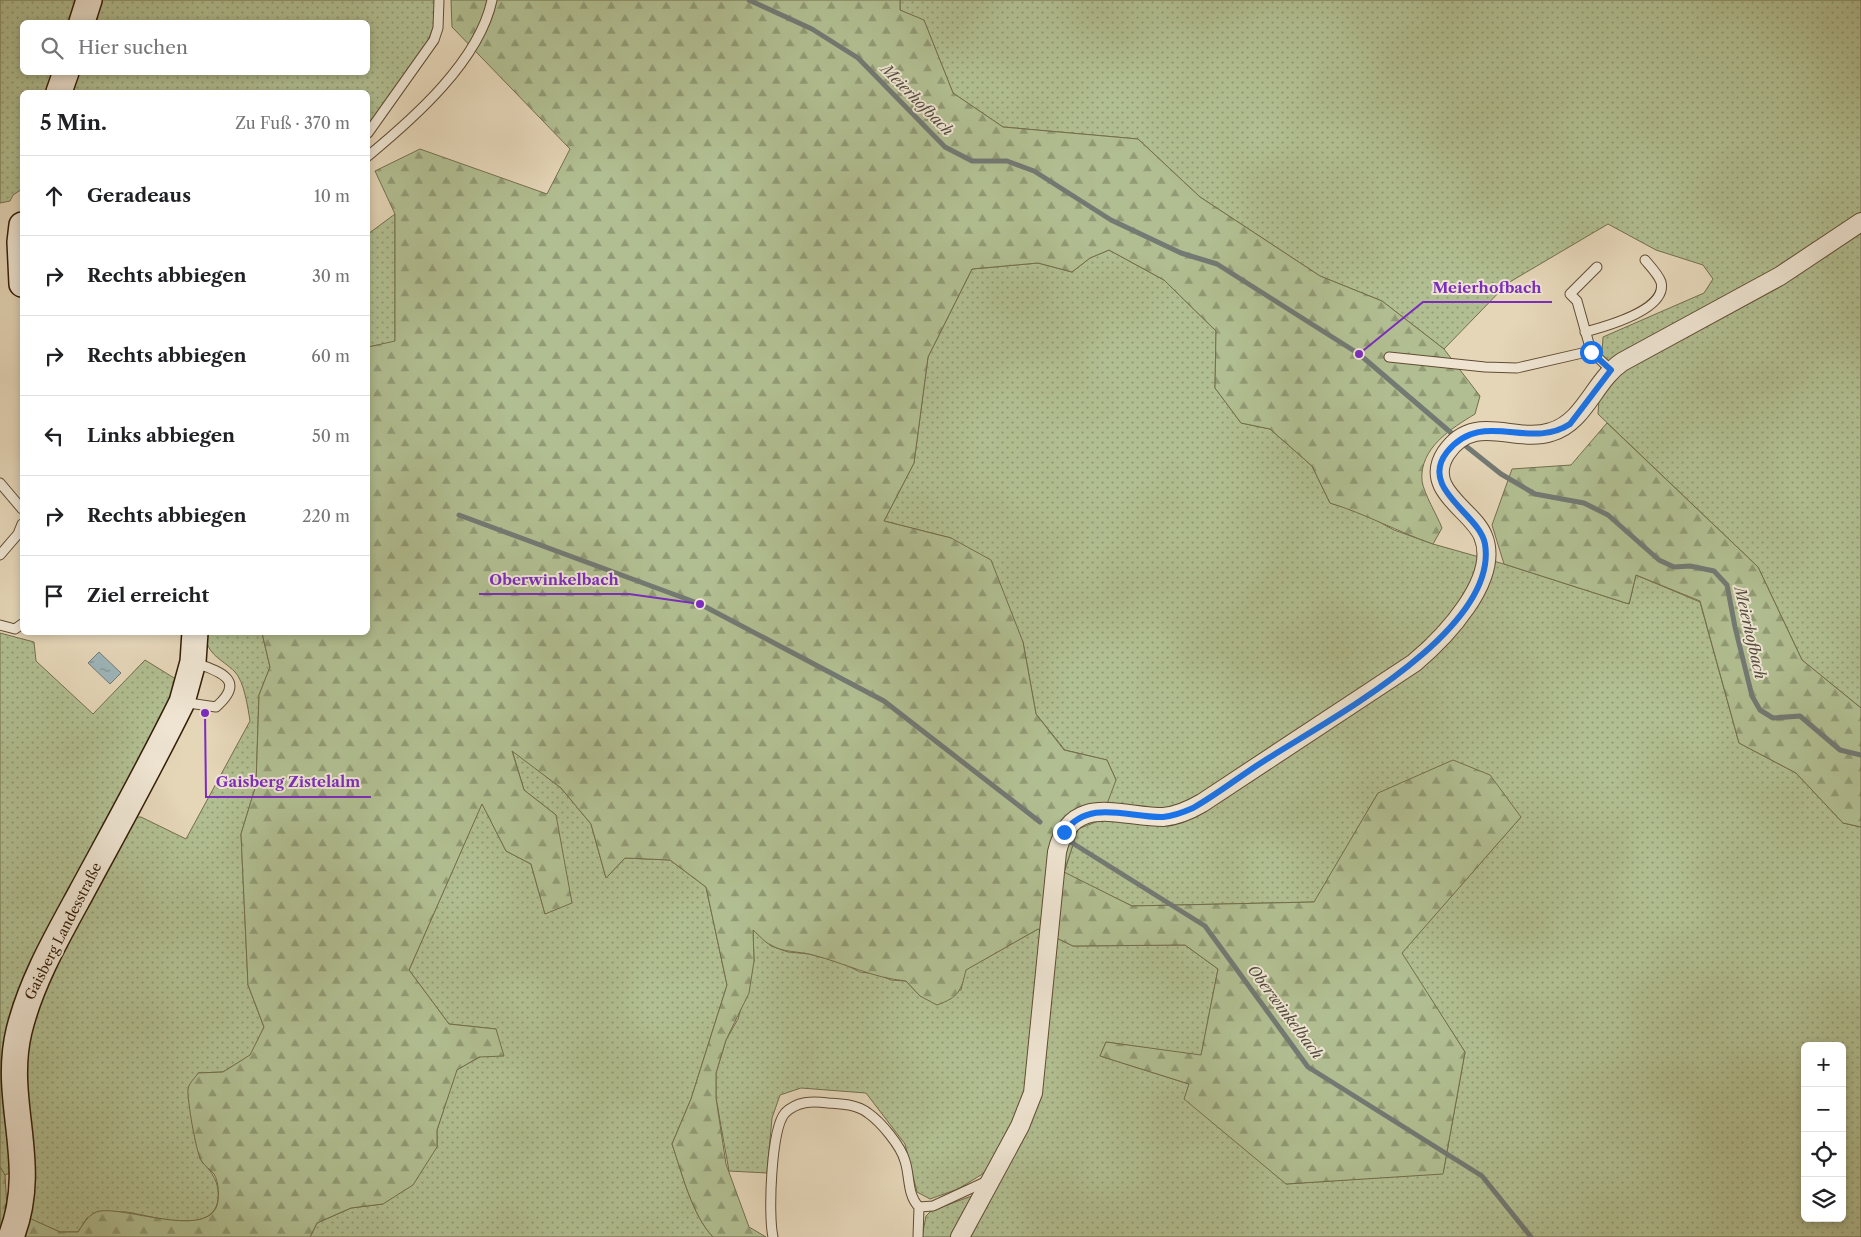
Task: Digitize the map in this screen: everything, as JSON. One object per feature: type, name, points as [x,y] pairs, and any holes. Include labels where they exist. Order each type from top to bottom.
[{"type":"main road","points":[[83,20],[89,0]]},
{"type":"main road","points":[[61,90],[65,75]]},
{"type":"main road","name":"Gaisberg Landesstraße","points":[[11,1237],[21,1206],[24,1176],[14,1077],[16,1043],[23,1016],[31,993],[53,945],[126,811],[182,702],[193,662],[195,635]]},
{"type":"street","points":[[960,1237],[994,1176],[1025,1114],[1035,1086],[1047,935],[1058,852],[1064,832],[1078,819],[1095,812],[1163,817],[1193,808],[1395,677],[1428,651],[1451,626],[1471,598],[1482,575],[1486,558],[1483,536],[1451,500],[1444,486],[1442,463],[1453,445],[1471,433],[1493,430],[1538,435],[1562,429],[1576,417],[1611,370],[1780,276],[1861,222]]},
{"type":"lane","points":[[370,130],[434,40],[438,28],[439,0]]},
{"type":"lane","points":[[370,154],[425,107],[445,83],[477,39],[488,20],[492,0]]},
{"type":"lane","points":[[1585,332],[1622,321],[1656,300],[1661,289],[1661,283],[1645,260]]},
{"type":"lane","points":[[1597,267],[1570,294],[1577,302],[1591,352],[1611,370]]},
{"type":"lane","points":[[1389,357],[1485,367],[1516,368],[1591,352]]},
{"type":"lane","points":[[0,483],[20,507]]},
{"type":"lane","points":[[0,555],[20,529]]},
{"type":"lane","points":[[0,625],[15,629],[20,625]]},
{"type":"lane","points":[[182,702],[216,708],[224,700],[230,689],[228,680],[223,672],[193,662]]},
{"type":"lane","points":[[773,1237],[769,1222],[775,1142],[784,1114],[796,1104],[814,1101],[848,1104],[868,1113],[894,1140],[905,1159],[913,1201],[919,1207],[918,1237]]},
{"type":"lane","points":[[919,1207],[933,1206],[978,1187],[994,1176]]},
{"type":"green space","points":[[0,0],[83,0],[77,20],[20,20],[20,75],[60,75],[56,90],[20,90],[20,190],[13,195],[10,201],[0,203]]},
{"type":"green space","points":[[96,0],[437,0],[436,20],[427,43],[370,123],[370,90],[68,90],[73,75],[370,75],[370,20],[90,20]]},
{"type":"green space","points":[[451,0],[900,0],[900,10],[924,20],[953,93],[1003,127],[1138,139],[1200,197],[1320,276],[1382,301],[1444,349],[1480,396],[1475,414],[1439,440],[1431,449],[1422,469],[1422,481],[1425,492],[1442,528],[1433,544],[1330,503],[1312,466],[1270,429],[1241,423],[1215,388],[1216,331],[1164,280],[1109,250],[1090,258],[1072,272],[1038,263],[972,269],[928,357],[914,463],[884,521],[951,538],[991,560],[1023,642],[1036,714],[1064,750],[1107,760],[1116,780],[1101,820],[1078,829],[1064,872],[1132,906],[1314,902],[1378,793],[1453,760],[1490,775],[1521,817],[1402,953],[1465,1052],[1443,1174],[1286,1184],[1184,1099],[1189,1084],[1100,1056],[1106,1042],[1201,1055],[1218,969],[1185,945],[1073,946],[1038,929],[966,970],[955,996],[937,1005],[920,996],[906,981],[870,974],[825,958],[776,948],[753,930],[754,961],[749,993],[726,1040],[716,1073],[716,1098],[726,1164],[749,1227],[766,1237],[713,1237],[693,1206],[672,1144],[691,1099],[727,985],[706,887],[670,860],[625,858],[606,878],[591,824],[561,788],[512,751],[524,790],[556,815],[572,903],[545,914],[531,864],[506,851],[482,804],[409,970],[449,1024],[496,1029],[504,1056],[479,1057],[457,1070],[437,1130],[437,1147],[413,1185],[383,1204],[351,1208],[317,1223],[310,1237],[0,1237],[0,1167],[5,1175],[7,1208],[60,1232],[78,1232],[90,1216],[100,1211],[180,1221],[196,1220],[208,1216],[216,1208],[218,1195],[217,1181],[214,1174],[204,1164],[199,1155],[192,1125],[188,1089],[198,1073],[223,1072],[250,1055],[264,1027],[248,985],[241,834],[256,785],[259,695],[270,667],[262,635],[370,635],[370,347],[395,341],[395,214],[375,171],[420,149],[547,194],[570,149],[452,27]]},
{"type":"green space","points":[[900,0],[1861,0],[1861,708],[1802,660],[1758,567],[1598,414],[1603,337],[1704,293],[1713,279],[1703,265],[1656,250],[1608,224],[1508,283],[1444,349],[1382,301],[1320,276],[1200,197],[1138,139],[1003,127],[953,93],[924,21],[900,10]]},
{"type":"green space","points":[[395,214],[395,342],[370,347],[370,233]]},
{"type":"green space","points":[[1109,250],[1164,280],[1216,331],[1215,388],[1241,423],[1270,429],[1312,466],[1330,503],[1363,513],[1394,530],[1433,544],[1504,564],[1629,604],[1636,575],[1700,602],[1739,743],[1796,773],[1843,823],[1861,827],[1861,1237],[969,1237],[989,1170],[958,1189],[930,1199],[917,1192],[905,1144],[866,1093],[801,1088],[780,1095],[772,1118],[767,1173],[729,1171],[716,1098],[716,1073],[726,1040],[738,1019],[754,961],[753,930],[771,946],[788,952],[809,954],[840,962],[860,972],[877,974],[891,980],[906,981],[920,996],[961,990],[965,970],[1038,929],[1073,946],[1185,945],[1218,969],[1201,1056],[1106,1042],[1100,1056],[1189,1084],[1286,1184],[1443,1173],[1465,1052],[1401,953],[1521,817],[1378,793],[1315,902],[1132,906],[1064,873],[1078,829],[1116,780],[1107,760],[1065,750],[1036,714],[1023,642],[951,538],[884,521],[914,463],[928,357],[972,269],[1038,263],[1072,272],[1090,258]]},
{"type":"green space","points":[[1607,423],[1758,567],[1802,660],[1861,708],[1861,827],[1843,823],[1796,773],[1739,743],[1700,601],[1636,575],[1629,604],[1504,564],[1492,525],[1512,469],[1571,465]]},
{"type":"green space","points":[[0,633],[34,642],[36,661],[93,714],[145,660],[179,681],[25,987],[15,1171],[5,1175],[0,1167]]},
{"type":"green space","points":[[205,635],[262,635],[270,667],[259,695],[256,785],[241,834],[248,985],[264,1027],[251,1055],[223,1072],[198,1073],[200,1159],[211,1173],[218,1188],[218,1200],[213,1211],[204,1218],[193,1221],[179,1221],[117,1212],[87,1218],[78,1232],[60,1232],[25,1217],[23,1066],[35,1003],[131,817],[141,817],[186,839],[250,721],[245,695],[238,676],[212,652],[206,641]]},
{"type":"green space","points":[[512,750],[561,788],[591,824],[606,878],[625,858],[670,860],[706,887],[727,985],[691,1099],[672,1144],[693,1206],[713,1237],[310,1237],[317,1223],[351,1208],[383,1204],[437,1147],[437,1130],[456,1070],[480,1057],[496,1029],[449,1024],[409,970],[482,803],[506,851],[531,864],[545,914],[556,815],[524,790]]},
{"type":"green space","points":[[977,1194],[953,1237],[922,1237],[926,1216],[931,1211]]},
{"type":"water","points":[[99,652],[121,673],[110,684],[88,663]]},
{"type":"waterway","name":"Meierhofbach","points":[[749,0],[812,29],[858,58],[945,147],[972,161],[1007,161],[1034,171],[1111,220],[1181,253],[1217,264],[1359,354],[1456,437]]},
{"type":"waterway","name":"Meierhofbach","points":[[1462,443],[1501,474],[1535,494],[1584,503],[1608,515],[1659,560],[1674,567],[1690,566],[1714,571],[1727,585],[1752,696],[1760,710],[1773,718],[1800,716],[1840,750],[1861,755]]},
{"type":"waterway","name":"Oberwinkelbach","points":[[459,515],[700,604],[884,701],[1040,822]]},
{"type":"waterway","name":"Oberwinkelbach","points":[[1066,839],[1205,926],[1308,1067],[1482,1176],[1531,1237]]},
{"type":"place","name":"Meierhofbach","points":[[1359,354]]},
{"type":"place","name":"Oberwinkelbach","points":[[700,604]]},
{"type":"place","name":"Gaisberg Zistelalm","points":[[205,713]]},
{"type":"route","points":[[1064,832],[1070,824],[1089,813],[1100,811],[1163,817],[1193,808],[1395,677],[1428,651],[1461,614],[1471,598],[1482,575],[1486,558],[1486,546],[1483,536],[1478,528],[1451,500],[1444,486],[1441,476],[1442,463],[1446,454],[1453,445],[1471,433],[1481,430],[1538,435],[1562,429],[1570,424],[1611,370],[1591,352]]}]
